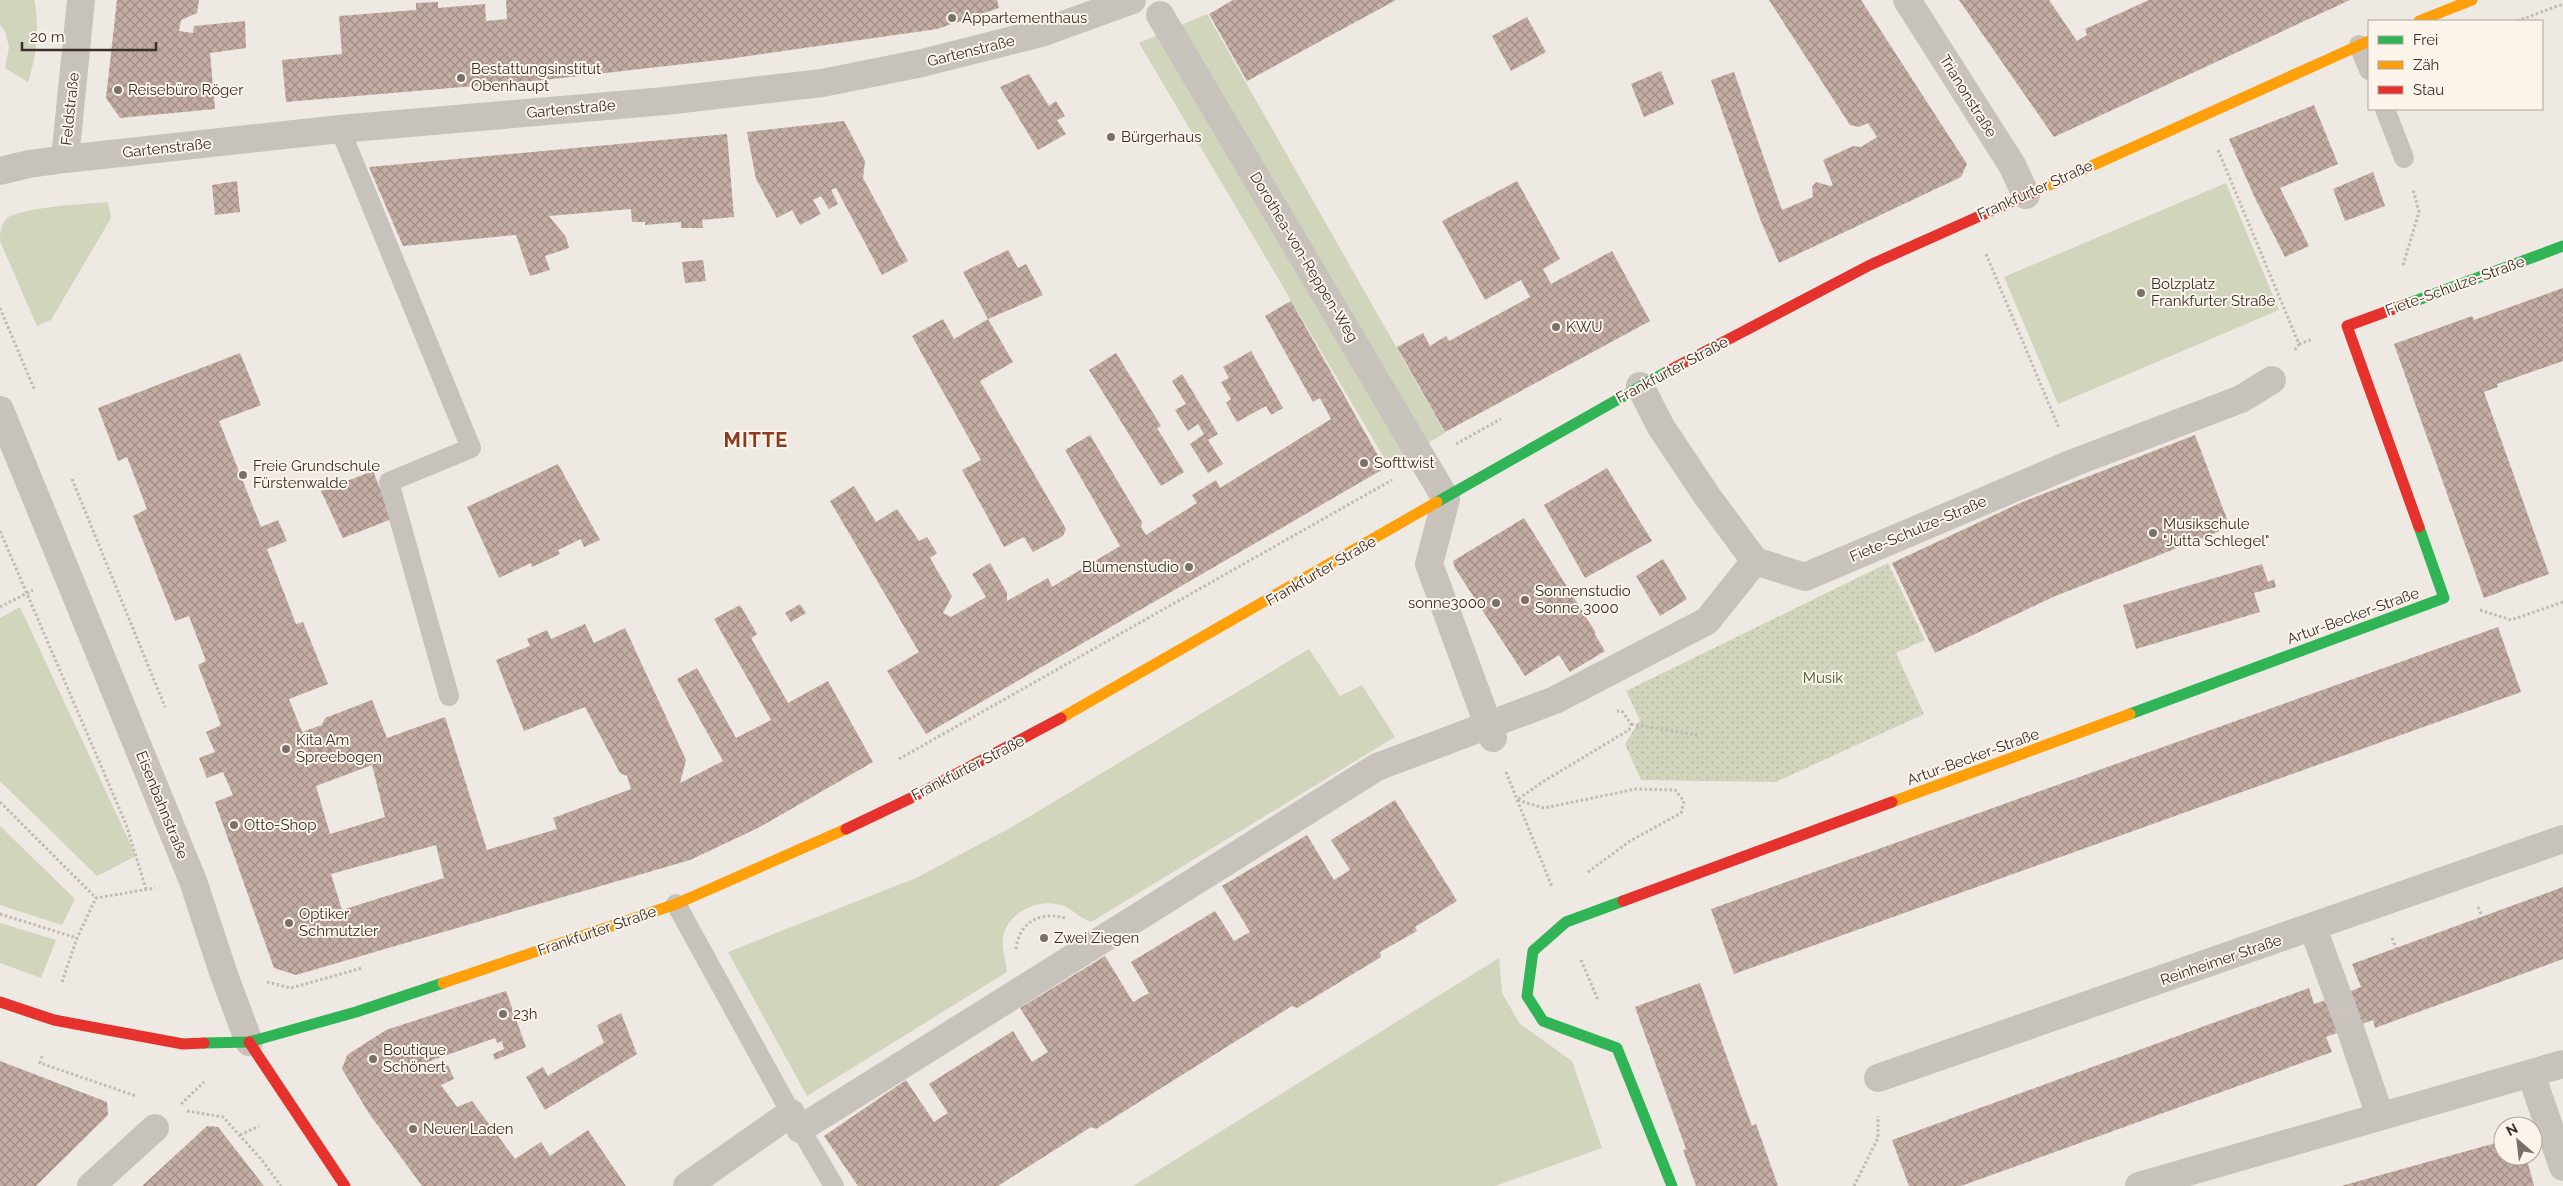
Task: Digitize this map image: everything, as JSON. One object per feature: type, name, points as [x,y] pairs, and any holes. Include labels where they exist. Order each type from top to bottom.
[{"type":"street","name":"Feldstraße","points":[[65,159],[81,0]]},
{"type":"street","name":"Gartenstraße","points":[[0,171],[65,159],[340,129],[665,101],[822,83],[922,63],[1041,33],[1132,0]]},
{"type":"street","name":"Trianonstraße","points":[[1907,0],[2012,165],[2026,195]]},
{"type":"street","points":[[2422,20],[2472,0]]},
{"type":"street","name":"Dorothea-von-Reppen-Weg","points":[[1160,16],[1446,499]]},
{"type":"street","name":"Frankfurter Straße","points":[[0,1002],[54,1020],[183,1044],[249,1042],[356,1012],[676,904],[796,852],[893,806],[1032,735],[1640,386],[1870,265],[2364,43]]},
{"type":"street","name":"Fiete-Schulze-Straße","points":[[2347,326],[2563,246]]},
{"type":"street","name":"Artur-Becker-Straße","points":[[1617,1048],[1543,1021],[1528,996],[1533,951],[1566,922],[2444,598],[2347,326]]},
{"type":"street","name":"Fiete-Schulze-Straße","points":[[1755,561],[1805,577],[2073,463],[2241,399],[2272,380]]},
{"type":"street","points":[[687,1186],[1377,767],[1491,731],[1707,621],[1755,561],[1681,458],[1661,427],[1640,386]]},
{"type":"street","name":"Eisenbahnstraße","points":[[0,410],[193,881],[223,972],[249,1042],[346,1186]]},
{"type":"street","points":[[1446,499],[1429,564],[1491,731]]},
{"type":"street","name":"Reinheimer Straße","points":[[1878,1078],[2313,928],[2563,839]]},
{"type":"street","points":[[2313,928],[2338,996]]},
{"type":"street","points":[[2350,1028],[2380,1116]]},
{"type":"street","points":[[1617,1048],[1672,1186]]},
{"type":"street","points":[[2147,1185],[2563,1064]]},
{"type":"street","points":[[2532,1074],[2563,1167]]},
{"type":"street","points":[[91,1186],[164,1119]]},
{"type":"lane","points":[[2364,43],[2368,65]]},
{"type":"lane","points":[[2385,110],[2404,158]]},
{"type":"lane","points":[[340,129],[471,448],[389,482],[449,696]]},
{"type":"lane","points":[[676,904],[834,1186]]},
{"type":"path","points":[[2520,20],[2563,4]]},
{"type":"path","points":[[2205,115],[2299,344],[2272,380]]},
{"type":"path","points":[[2402,267],[2419,212],[2404,158]]},
{"type":"path","points":[[1971,219],[2073,463]]},
{"type":"path","points":[[896,760],[1505,417]]},
{"type":"path","points":[[0,531],[126,824],[146,890],[96,898]]},
{"type":"path","points":[[2511,620],[2563,602]]},
{"type":"path","points":[[1608,711],[1622,711],[1631,724],[1697,735]]},
{"type":"path","points":[[1517,800],[1544,781],[1628,730],[1631,724]]},
{"type":"path","points":[[1491,731],[1617,1048]]},
{"type":"path","points":[[1517,800],[1544,808],[1636,789],[1675,790],[1684,801],[1681,813],[1630,841],[1575,882],[1566,922]]},
{"type":"path","points":[[0,802],[96,898]]},
{"type":"path","points":[[54,1020],[62,984],[78,938],[96,898]]},
{"type":"path","points":[[0,914],[78,938]]},
{"type":"path","points":[[291,988],[367,966]]},
{"type":"path","points":[[164,1119],[249,1042]]},
{"type":"path","points":[[40,1063],[138,1097]]},
{"type":"path","points":[[1854,1186],[1878,1138],[1878,1078]]},
{"type":"path","points":[[164,1119],[195,1111],[223,1117],[262,1159],[281,1186]]},
{"type":"green space","points":[[0,0],[34,0],[37,23],[36,43],[28,82],[5,68],[9,47],[5,31],[0,25]]},
{"type":"green space","points":[[1207,14],[1445,433],[1389,466],[1139,43]]},
{"type":"green space","name":"Bolzplatz Frankfurter Straße","points":[[2226,183],[2279,310],[2058,404],[2004,277]]},
{"type":"green space","points":[[108,202],[111,218],[51,320],[37,326],[0,241],[4,221],[13,215],[38,209]]},
{"type":"green space","name":"Musik","points":[[1888,563],[1925,640],[1896,653],[1924,714],[1776,782],[1641,780],[1625,744],[1640,720],[1626,691]]},
{"type":"green space","points":[[20,607],[136,856],[97,876],[0,781],[0,618]]},
{"type":"green space","points":[[1309,649],[1340,696],[1362,685],[1395,737],[1091,922],[1069,908],[1052,903],[1034,905],[1025,909],[1011,920],[1003,937],[1007,972],[807,1096],[728,952],[916,878],[1010,828]]},
{"type":"green space","points":[[0,826],[75,899],[62,925],[0,905]]},
{"type":"green space","points":[[0,923],[56,940],[41,978],[0,963]]},
{"type":"green space","points":[[1499,958],[1502,993],[1520,1024],[1572,1061],[1602,1148],[1495,1186],[1133,1186]]},
{"type":"building","points":[[117,0],[199,0],[197,13],[181,20],[179,31],[193,33],[194,26],[245,21],[246,48],[210,53],[215,109],[120,118],[106,98]]},
{"type":"building","points":[[506,0],[997,0],[999,8],[937,29],[728,59],[544,80],[286,102],[282,60],[342,54],[339,16],[416,10],[416,3],[438,2],[438,8],[485,4],[486,21],[507,19]]},
{"type":"building","points":[[1233,0],[1396,0],[1247,81],[1209,14]]},
{"type":"building","points":[[1769,0],[1861,0],[1967,164],[1961,177],[1779,263],[1760,219],[1711,80],[1734,72],[1782,210],[1813,197],[1812,187],[1816,182],[1830,186],[1833,185],[1823,160],[1853,146],[1861,147],[1877,137],[1868,123],[1859,127],[1850,125]]},
{"type":"building","points":[[1959,0],[2049,0],[2077,41],[2087,35],[2085,29],[2149,0],[2350,0],[2054,137]]},
{"type":"building","points":[[1527,17],[1546,52],[1511,71],[1492,36]]},
{"type":"building","points":[[1661,71],[1674,104],[1644,117],[1631,84]]},
{"type":"building","points":[[1029,74],[1049,106],[1056,101],[1065,116],[1057,120],[1066,134],[1038,150],[1000,87]]},
{"type":"building","points":[[2314,105],[2338,164],[2280,188],[2309,246],[2285,257],[2255,198],[2229,139]]},
{"type":"building","points":[[844,121],[865,161],[863,178],[908,261],[882,275],[836,188],[831,190],[838,204],[829,209],[821,196],[813,200],[821,214],[800,225],[792,210],[777,218],[756,179],[747,132]]},
{"type":"building","points":[[727,134],[734,217],[702,220],[703,228],[681,228],[681,222],[645,225],[645,222],[632,222],[631,209],[549,216],[566,237],[569,248],[545,256],[550,270],[530,276],[516,235],[403,246],[369,167]]},
{"type":"building","points":[[2373,172],[2385,206],[2345,221],[2333,189]]},
{"type":"building","points":[[237,181],[240,212],[215,215],[212,185]]},
{"type":"building","points":[[1517,181],[1560,259],[1543,269],[1551,284],[1612,251],[1650,321],[1445,432],[1397,347],[1423,333],[1430,346],[1446,336],[1449,341],[1530,297],[1521,280],[1485,300],[1442,221]]},
{"type":"building","points":[[1008,250],[1018,268],[1026,264],[1043,295],[988,319],[963,272]]},
{"type":"building","points":[[703,260],[706,281],[685,283],[682,262]]},
{"type":"building","points":[[2563,288],[2563,361],[2497,384],[2498,387],[2484,392],[2549,574],[2484,598],[2394,344],[2472,316],[2474,320]]},
{"type":"building","points":[[1291,301],[1385,468],[926,734],[887,671],[919,652],[830,501],[854,486],[876,522],[897,509],[919,541],[927,537],[937,553],[930,558],[952,596],[943,613],[951,617],[986,597],[972,574],[990,563],[1007,593],[1007,601],[1048,578],[1052,587],[1120,546],[1065,450],[1090,435],[1142,522],[1141,527],[1146,535],[1197,503],[1192,495],[1216,480],[1220,488],[1331,419],[1320,398],[1313,402],[1265,316]]},
{"type":"building","points":[[943,319],[954,339],[988,319],[1013,362],[980,381],[1066,529],[1063,536],[1033,552],[1024,537],[1004,547],[962,470],[981,460],[912,336]]},
{"type":"building","points":[[1251,351],[1283,408],[1271,415],[1266,406],[1237,422],[1226,403],[1231,399],[1221,382],[1229,378],[1223,367]]},
{"type":"building","points":[[240,353],[261,405],[219,421],[261,527],[278,520],[287,541],[267,549],[296,624],[303,622],[328,684],[289,699],[302,732],[322,725],[325,718],[372,700],[387,738],[445,717],[487,850],[557,829],[553,818],[631,789],[627,776],[620,773],[585,707],[524,731],[496,660],[530,646],[527,639],[547,630],[551,639],[585,624],[594,643],[625,628],[686,760],[680,783],[723,761],[677,679],[697,668],[736,738],[771,720],[714,619],[740,605],[757,634],[751,638],[788,703],[828,681],[873,762],[760,827],[690,860],[296,975],[274,968],[215,802],[233,795],[223,772],[207,778],[199,758],[215,752],[206,732],[221,725],[198,665],[206,661],[189,616],[175,621],[133,516],[147,509],[127,457],[118,461],[98,408]],"holes":[[[372,765],[385,817],[330,834],[316,786]],[[436,845],[444,878],[342,910],[331,874]]]},
{"type":"building","points":[[1116,353],[1161,426],[1157,428],[1184,472],[1161,486],[1089,370]]},
{"type":"building","points":[[1182,374],[1218,434],[1208,440],[1223,464],[1208,473],[1190,444],[1204,434],[1198,424],[1188,431],[1175,410],[1186,404],[1172,381]]},
{"type":"building","name":"Musikschule \"Jutta Schlegel\"","points":[[2195,435],[2230,527],[2053,597],[1935,653],[1892,563],[2020,503]]},
{"type":"building","points":[[558,464],[600,540],[584,547],[581,539],[558,550],[560,554],[532,567],[531,563],[499,578],[467,507]]},
{"type":"building","points":[[1607,468],[1652,541],[1585,578],[1544,505]]},
{"type":"building","points":[[373,471],[392,519],[343,538],[321,491]]},
{"type":"building","name":"Sonnenstudio Sonne 3000","points":[[1524,518],[1596,633],[1594,633],[1605,651],[1570,672],[1559,655],[1525,676],[1455,568],[1453,561]]},
{"type":"building","points":[[1663,559],[1687,599],[1660,616],[1636,576]]},
{"type":"building","points":[[2262,564],[2268,582],[2274,579],[2276,587],[2254,593],[2260,612],[2136,649],[2123,605]]},
{"type":"building","points":[[800,604],[806,613],[791,622],[785,613]]},
{"type":"building","points":[[2498,627],[2521,692],[1734,974],[1711,909]]},
{"type":"building","points":[[1395,800],[1457,901],[1415,927],[1417,931],[1380,952],[1381,957],[1297,1008],[1292,1006],[1096,1129],[1091,1127],[998,1186],[858,1186],[824,1136],[906,1080],[934,1122],[948,1113],[929,1084],[1013,1031],[1032,1062],[1048,1052],[1020,1008],[1105,956],[1133,1002],[1149,993],[1131,962],[1215,911],[1234,941],[1250,932],[1222,886],[1307,835],[1334,880],[1350,870],[1331,840]]},
{"type":"building","points":[[2563,887],[2563,959],[2375,1028],[2373,1020],[2326,1037],[2332,1052],[1961,1186],[1909,1186],[1892,1140],[2309,988],[2314,1004],[2338,996],[2361,987],[2352,964]]},
{"type":"building","points":[[1700,983],[1752,1126],[1756,1124],[1778,1186],[1696,1186],[1683,1150],[1686,1149],[1635,1007]]},
{"type":"building","points":[[506,991],[526,1047],[495,1060],[493,1054],[504,1049],[502,1041],[497,1043],[495,1038],[419,1065],[415,1071],[427,1074],[448,1065],[454,1079],[441,1085],[457,1107],[472,1101],[515,1159],[541,1142],[550,1156],[588,1130],[626,1186],[422,1186],[370,1115],[342,1069],[347,1055],[386,1030]]},
{"type":"building","points":[[621,1013],[637,1054],[545,1110],[526,1077],[543,1067],[548,1076],[604,1043],[597,1025]]},
{"type":"building","points":[[0,1061],[107,1102],[108,1115],[36,1186],[0,1186]]},
{"type":"building","points":[[207,1126],[218,1127],[264,1186],[142,1186]]},
{"type":"building","points":[[2493,1144],[2493,1166],[2529,1166],[2534,1186],[2341,1186]]},
{"type":"tunnel","points":[[2338,996],[2350,1028]]},
{"type":"traffic: fast","points":[[2407,304],[2563,246]]},
{"type":"traffic: fast","points":[[1437,502],[1668,371]]},
{"type":"traffic: fast","points":[[2130,714],[2444,598],[2419,527]]},
{"type":"traffic: fast","points":[[1623,901],[1566,922],[1533,951],[1527,996],[1543,1021],[1617,1048],[1672,1186]]},
{"type":"traffic: fast","points":[[204,1043],[249,1042],[356,1012],[443,983]]},
{"type":"traffic: slow","points":[[2422,20],[2472,0]]},
{"type":"traffic: slow","points":[[2038,190],[2368,41]]},
{"type":"traffic: slow","points":[[1061,718],[1437,502]]},
{"type":"traffic: slow","points":[[1892,802],[2130,714]]},
{"type":"traffic: slow","points":[[443,983],[676,904],[846,829]]},
{"type":"traffic: jam","points":[[1668,371],[1870,265],[2038,190]]},
{"type":"traffic: jam","points":[[2407,304],[2347,326],[2419,527]]},
{"type":"traffic: jam","points":[[846,829],[911,798],[1061,718]]},
{"type":"traffic: jam","points":[[1623,901],[1892,802]]},
{"type":"traffic: jam","points":[[0,1002],[54,1020],[183,1044],[204,1043]]},
{"type":"traffic: jam","points":[[249,1042],[345,1186]]},
{"type":"place","name":"Appartementhaus","points":[[952,18]]},
{"type":"place","name":"Bestattungsinstitut Obenhaupt","points":[[461,78]]},
{"type":"place","name":"Reisebüro Röger","points":[[118,90]]},
{"type":"place","name":"Bürgerhaus","points":[[1111,137]]},
{"type":"place","name":"Bolzplatz Frankfurter Straße","points":[[2141,293]]},
{"type":"place","name":"KWU","points":[[1556,327]]},
{"type":"place","name":"Softtwist","points":[[1364,463]]},
{"type":"place","name":"Freie Grundschule Fürstenwalde","points":[[243,475]]},
{"type":"place","name":"Musikschule \"Jutta Schlegel\"","points":[[2153,533]]},
{"type":"place","name":"Blumenstudio","points":[[1189,567]]},
{"type":"place","name":"Sonnenstudio Sonne 3000","points":[[1525,600]]},
{"type":"place","name":"sonne3000","points":[[1496,603]]},
{"type":"place","name":"Kita Am Spreebogen","points":[[286,749]]},
{"type":"place","name":"Otto-Shop","points":[[234,825]]},
{"type":"place","name":"Optiker Schmutzler","points":[[289,923]]},
{"type":"place","name":"Zwei Ziegen","points":[[1044,938]]},
{"type":"place","name":"23h","points":[[503,1014]]},
{"type":"place","name":"Boutique Schönert","points":[[373,1059]]},
{"type":"place","name":"Neuer Laden","points":[[413,1129]]},
{"type":"district","name":"MITTE","points":[[756,440]]}]
